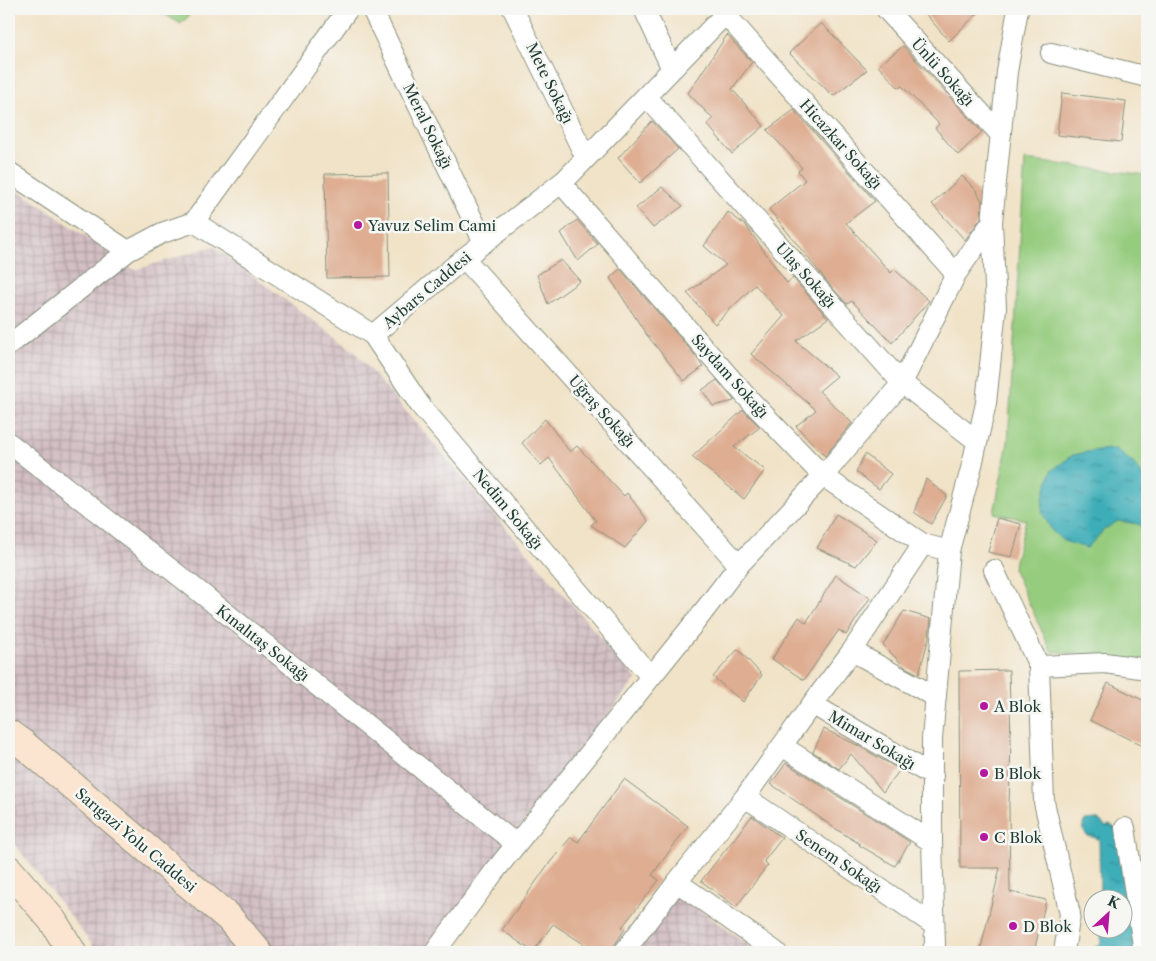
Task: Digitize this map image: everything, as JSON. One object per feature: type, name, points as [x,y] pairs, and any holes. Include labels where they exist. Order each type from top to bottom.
[{"type":"street","points":[[9,345],[128,251],[162,233],[194,222],[348,9]]},
{"type":"street","name":"Meral Sokağı","points":[[372,9],[484,243]]},
{"type":"street","name":"Mete Sokağı","points":[[513,9],[586,158]]},
{"type":"street","points":[[644,9],[672,69]]},
{"type":"street","name":"Ünlü Sokağı","points":[[886,9],[1001,135]]},
{"type":"street","points":[[932,952],[935,944],[932,842],[932,739],[949,551],[986,403],[996,308],[992,222],[1007,72],[1018,9]]},
{"type":"street","name":"Aybars Caddesi","points":[[194,222],[374,335],[464,258],[561,183],[728,11]]},
{"type":"street","name":"Hicazkar Sokağı","points":[[728,11],[956,274]]},
{"type":"street","points":[[1051,53],[1147,77]]},
{"type":"street","name":"Ulaş Sokağı","points":[[646,96],[902,383],[977,441]]},
{"type":"street","points":[[9,172],[128,251]]},
{"type":"street","name":"Saydam Sokağı","points":[[561,183],[745,395],[823,476],[923,544],[949,551]]},
{"type":"street","points":[[435,952],[494,872],[651,678],[739,565],[823,476],[902,383],[956,274],[992,222]]},
{"type":"street","name":"Uğraş Sokağı","points":[[464,258],[739,565]]},
{"type":"street","name":"Nedim Sokağı","points":[[374,335],[420,405],[651,678]]},
{"type":"street","name":"Kınalıtaş Sokağı","points":[[9,443],[516,844]]},
{"type":"street","points":[[624,952],[745,797],[852,651],[923,544]]},
{"type":"street","points":[[994,570],[1038,666],[1044,802],[1070,914],[1064,952]]},
{"type":"street","points":[[852,651],[936,697]]},
{"type":"street","points":[[1038,666],[1105,663],[1147,669]]},
{"type":"street","name":"Mimar Sokağı","points":[[812,704],[932,776]]},
{"type":"street","name":"Sarıgazi Yolu Caddesi","points":[[9,734],[229,918],[258,952]]},
{"type":"street","points":[[782,746],[932,842]]},
{"type":"street","name":"Senem Sokağı","points":[[745,797],[934,925]]},
{"type":"street","points":[[1125,828],[1144,952]]},
{"type":"street","points":[[9,870],[53,921],[65,951]]},
{"type":"street","points":[[677,882],[776,952]]},
{"type":"shaded area","points":[[9,184],[135,270],[213,246],[354,351],[636,679],[426,952],[96,952],[9,837]]},
{"type":"shaded area","points":[[678,894],[758,952],[636,952]]},
{"type":"green space","points":[[155,9],[195,9],[181,24]]},
{"type":"green space","points":[[1025,160],[1147,175],[1147,662],[1051,651],[1013,568],[1026,520],[994,513],[1008,442]]},
{"type":"water","points":[[1116,449],[1135,465],[1147,481],[1147,530],[1138,524],[1118,521],[1105,529],[1087,548],[1063,541],[1052,531],[1042,512],[1043,498],[1051,471],[1073,455],[1097,450]]},
{"type":"water","points":[[1097,819],[1106,827],[1109,825],[1119,832],[1129,888],[1100,888],[1099,840],[1087,836],[1083,829],[1085,820]]},
{"type":"water","points":[[1134,918],[1140,952],[1088,952],[1101,943],[1101,938],[1134,938]]},
{"type":"building","points":[[921,9],[982,9],[949,41]]},
{"type":"building","points":[[821,23],[867,70],[833,96],[789,53]]},
{"type":"building","points":[[727,35],[752,62],[732,89],[764,126],[732,154],[707,124],[713,119],[688,93]]},
{"type":"building","points":[[903,46],[982,132],[958,155],[935,128],[939,124],[902,86],[899,88],[878,66]]},
{"type":"building","points":[[1062,93],[1126,101],[1121,142],[1057,135]]},
{"type":"building","points":[[794,110],[875,201],[846,223],[891,273],[894,269],[929,301],[892,343],[852,301],[847,304],[769,209],[805,180],[798,171],[802,168],[767,130]]},
{"type":"building","points":[[652,121],[678,149],[640,183],[618,158]]},
{"type":"building","name":"Yavuz Selim Cami","points":[[388,173],[390,277],[327,278],[325,174]]},
{"type":"building","points":[[962,176],[976,190],[982,201],[981,218],[965,240],[932,204]]},
{"type":"building","points":[[662,187],[683,206],[653,228],[636,208]]},
{"type":"building","points":[[728,212],[746,226],[787,283],[793,278],[828,318],[796,341],[837,376],[819,391],[852,423],[825,456],[796,426],[816,410],[751,354],[784,316],[755,285],[715,324],[687,293],[726,265],[704,246]]},
{"type":"building","points":[[577,220],[598,244],[578,261],[561,233]]},
{"type":"building","points":[[561,260],[580,281],[548,304],[537,275]]},
{"type":"building","points":[[620,269],[694,354],[703,367],[684,381],[646,334],[610,278]]},
{"type":"building","points":[[717,380],[734,401],[713,406],[702,390]]},
{"type":"building","points":[[743,410],[760,427],[734,447],[765,470],[744,499],[692,457]]},
{"type":"building","points":[[545,419],[570,452],[577,446],[624,496],[627,493],[648,521],[625,548],[591,525],[596,521],[549,458],[541,465],[522,443]]},
{"type":"building","points":[[865,454],[891,474],[879,489],[856,472]]},
{"type":"building","points":[[926,479],[947,496],[931,524],[914,512]]},
{"type":"building","points":[[836,514],[877,540],[856,566],[817,548]]},
{"type":"building","points":[[997,518],[1021,524],[1012,557],[988,552]]},
{"type":"building","points":[[836,575],[870,598],[846,635],[839,630],[804,680],[772,659],[799,617],[806,623]]},
{"type":"building","points":[[904,611],[931,619],[929,637],[919,674],[905,667],[883,645]]},
{"type":"building","points":[[738,649],[762,675],[743,702],[713,677]]},
{"type":"building","points":[[1009,670],[1011,741],[1009,805],[1010,892],[1046,900],[1034,952],[980,952],[1000,868],[960,868],[959,671]]},
{"type":"building","points":[[1108,683],[1147,702],[1147,748],[1090,720]]},
{"type":"building","points":[[824,729],[857,745],[900,770],[883,792],[851,754],[839,769],[813,752]]},
{"type":"building","points":[[786,763],[910,842],[895,866],[859,845],[771,784]]},
{"type":"building","points":[[624,779],[688,826],[652,875],[659,880],[622,927],[625,929],[610,952],[596,952],[553,924],[533,952],[502,930],[547,866],[571,837],[578,842]]},
{"type":"building","points":[[752,816],[782,838],[764,861],[768,865],[736,907],[701,881]]},
{"type":"place","name":"Yavuz Selim Cami","points":[[358,225]]},
{"type":"place","name":"A Blok","points":[[984,706]]},
{"type":"place","name":"B Blok","points":[[984,773]]},
{"type":"place","name":"C Blok","points":[[984,837]]},
{"type":"place","name":"D Blok","points":[[1013,926]]}]
